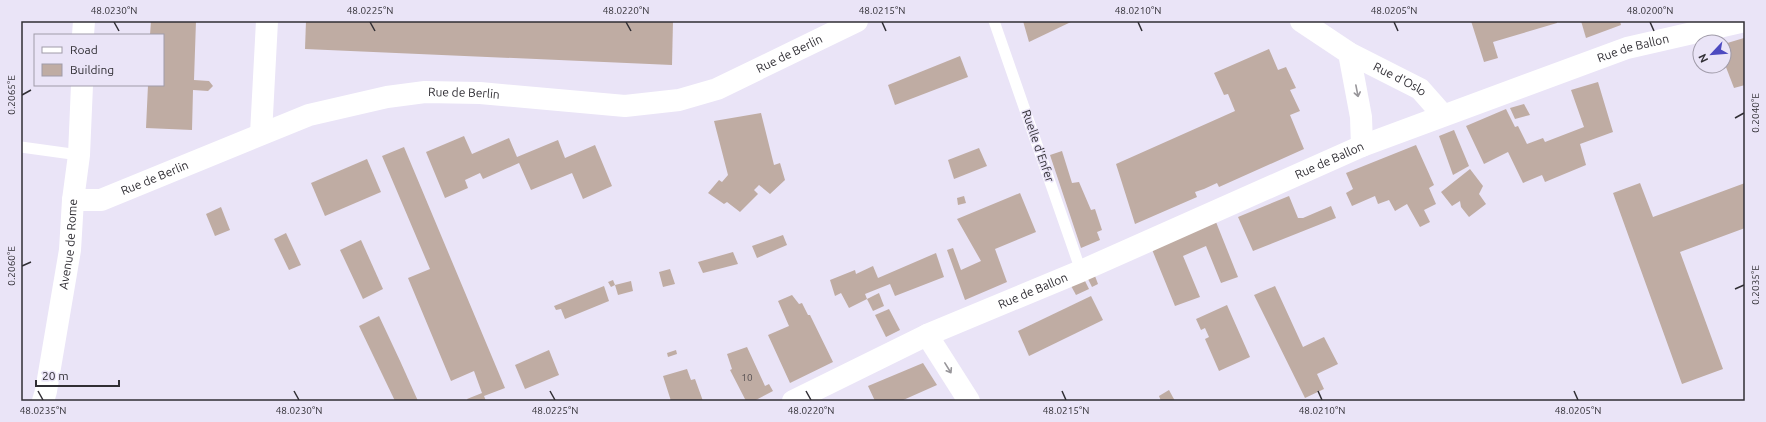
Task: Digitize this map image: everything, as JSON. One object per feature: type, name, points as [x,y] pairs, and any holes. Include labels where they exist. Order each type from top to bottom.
[{"type":"street","points":[[83,34],[84,21]]},
{"type":"street","points":[[261,134],[268,21]]},
{"type":"street","name":"Rue de Berlin","points":[[73,200],[101,200],[309,114],[387,97],[425,92],[480,93],[625,106],[678,100],[716,89],[857,21]]},
{"type":"street","name":"Rue d'Oslo","points":[[1301,21],[1349,53],[1420,89],[1443,115]]},
{"type":"street","name":"Rue de Ballon","points":[[793,401],[927,335],[1081,271],[1362,146],[1627,48],[1745,21]]},
{"type":"street","name":"Rue d'Oslo","points":[[1349,53],[1362,117],[1362,146]]},
{"type":"street","name":"Avenue de Rome","points":[[43,401],[70,250],[73,200],[79,155],[82,86]]},
{"type":"street","points":[[927,335],[968,401]]},
{"type":"lane","name":"Ruelle d'Enfer","points":[[994,21],[1081,271]]},
{"type":"lane","points":[[21,147],[79,155]]},
{"type":"building","points":[[151,21],[196,21],[194,80],[209,81],[213,86],[208,91],[193,90],[192,130],[146,128],[148,86],[164,86],[164,34],[150,34]]},
{"type":"building","points":[[306,21],[673,21],[672,65],[305,49]]},
{"type":"building","points":[[1023,21],[1073,21],[1029,42]]},
{"type":"building","points":[[1471,21],[1557,21],[1557,23],[1493,42],[1498,58],[1484,62]]},
{"type":"building","points":[[1581,21],[1620,21],[1621,25],[1586,38]]},
{"type":"building","points":[[1744,38],[1745,85],[1734,88],[1729,74],[1732,74],[1732,42]]},
{"type":"building","points":[[1269,49],[1278,70],[1286,67],[1296,88],[1290,90],[1300,111],[1290,115],[1304,149],[1219,187],[1217,183],[1195,192],[1197,197],[1135,224],[1116,164],[1235,111],[1228,94],[1224,95],[1214,73]]},
{"type":"building","points":[[960,56],[968,77],[895,105],[888,85]]},
{"type":"building","points":[[1598,82],[1613,132],[1580,144],[1586,165],[1545,182],[1542,175],[1523,183],[1508,152],[1484,164],[1466,126],[1506,109],[1515,127],[1518,126],[1527,144],[1543,138],[1545,142],[1584,127],[1571,90]]},
{"type":"building","points":[[1524,104],[1530,115],[1515,119],[1510,108]]},
{"type":"building","points":[[761,113],[774,165],[780,163],[785,180],[770,194],[759,185],[754,190],[758,194],[740,212],[727,202],[724,204],[708,193],[719,180],[722,182],[728,175],[714,121]]},
{"type":"building","points":[[1454,130],[1469,166],[1453,175],[1439,136]]},
{"type":"building","points":[[464,136],[472,154],[509,138],[517,157],[558,140],[565,158],[595,145],[612,186],[583,199],[572,173],[531,190],[519,163],[483,179],[480,173],[465,180],[468,188],[445,198],[426,152]]},
{"type":"building","points":[[1416,145],[1434,185],[1429,188],[1436,204],[1424,210],[1430,222],[1420,227],[1407,204],[1395,211],[1389,200],[1378,204],[1375,196],[1352,206],[1346,193],[1353,189],[1346,173]]},
{"type":"building","points":[[404,147],[505,388],[484,396],[486,401],[468,401],[467,399],[482,393],[474,371],[451,381],[408,278],[430,269],[382,156]]},
{"type":"building","points":[[979,148],[987,166],[954,179],[948,160]]},
{"type":"building","points":[[1062,151],[1072,183],[1079,182],[1091,210],[1095,209],[1102,230],[1097,232],[1100,240],[1081,248],[1050,155]]},
{"type":"building","points":[[367,159],[381,192],[325,216],[311,183]]},
{"type":"building","points":[[1470,169],[1483,186],[1479,194],[1486,204],[1469,217],[1461,207],[1460,201],[1452,206],[1441,192]]},
{"type":"building","points":[[1640,183],[1653,217],[1745,183],[1745,228],[1680,252],[1723,369],[1682,384],[1613,193]]},
{"type":"building","points":[[1020,193],[1036,232],[995,249],[1007,282],[965,300],[947,250],[953,248],[961,270],[981,261],[957,219]]},
{"type":"building","points":[[964,196],[966,203],[958,205],[957,198]]},
{"type":"building","points":[[1289,196],[1298,218],[1303,218],[1331,206],[1336,218],[1253,251],[1238,217]]},
{"type":"building","points":[[221,207],[230,230],[215,236],[206,214]]},
{"type":"building","points":[[1216,222],[1238,277],[1221,283],[1206,246],[1183,256],[1200,297],[1175,306],[1151,247]]},
{"type":"building","points":[[286,233],[301,265],[289,270],[274,239]]},
{"type":"building","points":[[783,235],[787,245],[757,258],[752,246]]},
{"type":"building","points":[[361,240],[383,289],[363,299],[340,250]]},
{"type":"building","points":[[733,252],[738,264],[703,273],[698,262]]},
{"type":"building","points":[[936,253],[944,277],[895,296],[890,284],[865,294],[867,299],[849,308],[841,293],[835,296],[830,280],[855,270],[856,274],[873,266],[878,278]]},
{"type":"building","points":[[670,269],[675,284],[663,287],[659,272]]},
{"type":"building","points":[[1095,276],[1098,284],[1092,287],[1088,279]]},
{"type":"building","points":[[1083,277],[1089,289],[1076,295],[1070,284]]},
{"type":"building","points":[[613,280],[615,285],[611,287],[608,282]]},
{"type":"building","points":[[631,281],[633,291],[618,295],[615,285]]},
{"type":"building","points":[[604,286],[609,301],[565,319],[561,309],[556,310],[554,306]]},
{"type":"building","points":[[1275,286],[1303,347],[1324,337],[1338,364],[1317,374],[1324,389],[1305,398],[1254,295]]},
{"type":"building","points":[[879,293],[884,306],[873,311],[867,299]]},
{"type":"building","points":[[792,295],[799,304],[802,303],[808,315],[810,315],[833,362],[790,383],[768,335],[789,326],[778,301]]},
{"type":"building","points":[[1091,296],[1103,320],[1029,356],[1018,331]]},
{"type":"building","points":[[1227,305],[1250,357],[1219,371],[1205,339],[1209,337],[1205,328],[1201,330],[1196,319]]},
{"type":"building","points":[[889,309],[900,330],[886,337],[875,315]]},
{"type":"building","points":[[379,316],[418,401],[395,401],[359,326]]},
{"type":"building","points":[[747,347],[765,386],[769,384],[773,391],[754,401],[746,401],[730,370],[732,369],[727,354]]},
{"type":"building","points":[[549,350],[559,375],[525,389],[515,365]]},
{"type":"building","points":[[676,350],[677,354],[668,357],[667,353]]},
{"type":"building","points":[[923,363],[937,385],[901,401],[875,401],[868,386]]},
{"type":"building","points":[[687,369],[691,380],[695,379],[703,401],[671,401],[663,376]]},
{"type":"building","points":[[1169,390],[1175,401],[1161,401],[1159,396]]}]
